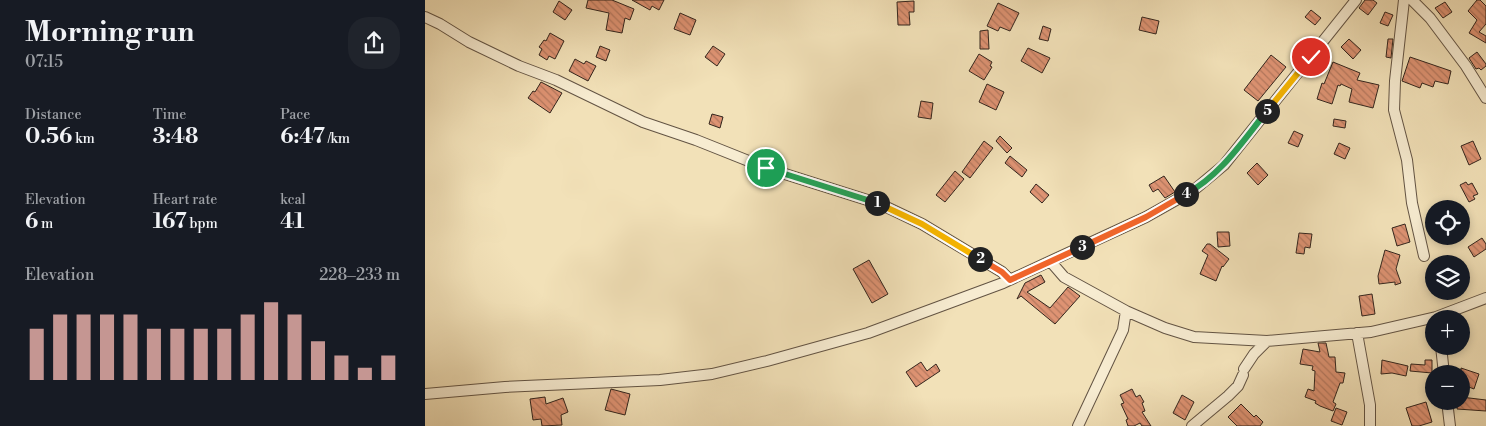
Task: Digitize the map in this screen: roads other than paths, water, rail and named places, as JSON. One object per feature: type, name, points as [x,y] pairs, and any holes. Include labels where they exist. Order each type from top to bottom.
[{"type":"street","points":[[425,394],[505,387],[660,380],[712,374],[868,333],[1010,280],[1146,217],[1194,190],[1224,166],[1356,0]]},
{"type":"street","points":[[1404,0],[1395,81],[1394,110],[1407,160],[1412,203],[1424,256]]},
{"type":"street","points":[[1412,0],[1431,18],[1466,66],[1486,98]]},
{"type":"street","points":[[425,17],[469,42],[519,66],[556,80],[643,122],[696,140],[766,168],[880,204],[922,224],[1002,272],[1010,280]]},
{"type":"street","points":[[1051,262],[1064,277],[1126,311],[1165,328],[1194,337],[1267,341],[1371,332],[1425,320]]},
{"type":"street","points":[[1456,310],[1486,298]]},
{"type":"street","points":[[1078,426],[1123,330],[1126,311]]},
{"type":"street","points":[[1357,333],[1371,404],[1369,426]]},
{"type":"street","points":[[1192,426],[1238,386],[1254,354],[1267,341]]},
{"type":"street","points":[[1448,410],[1450,426]]}]
